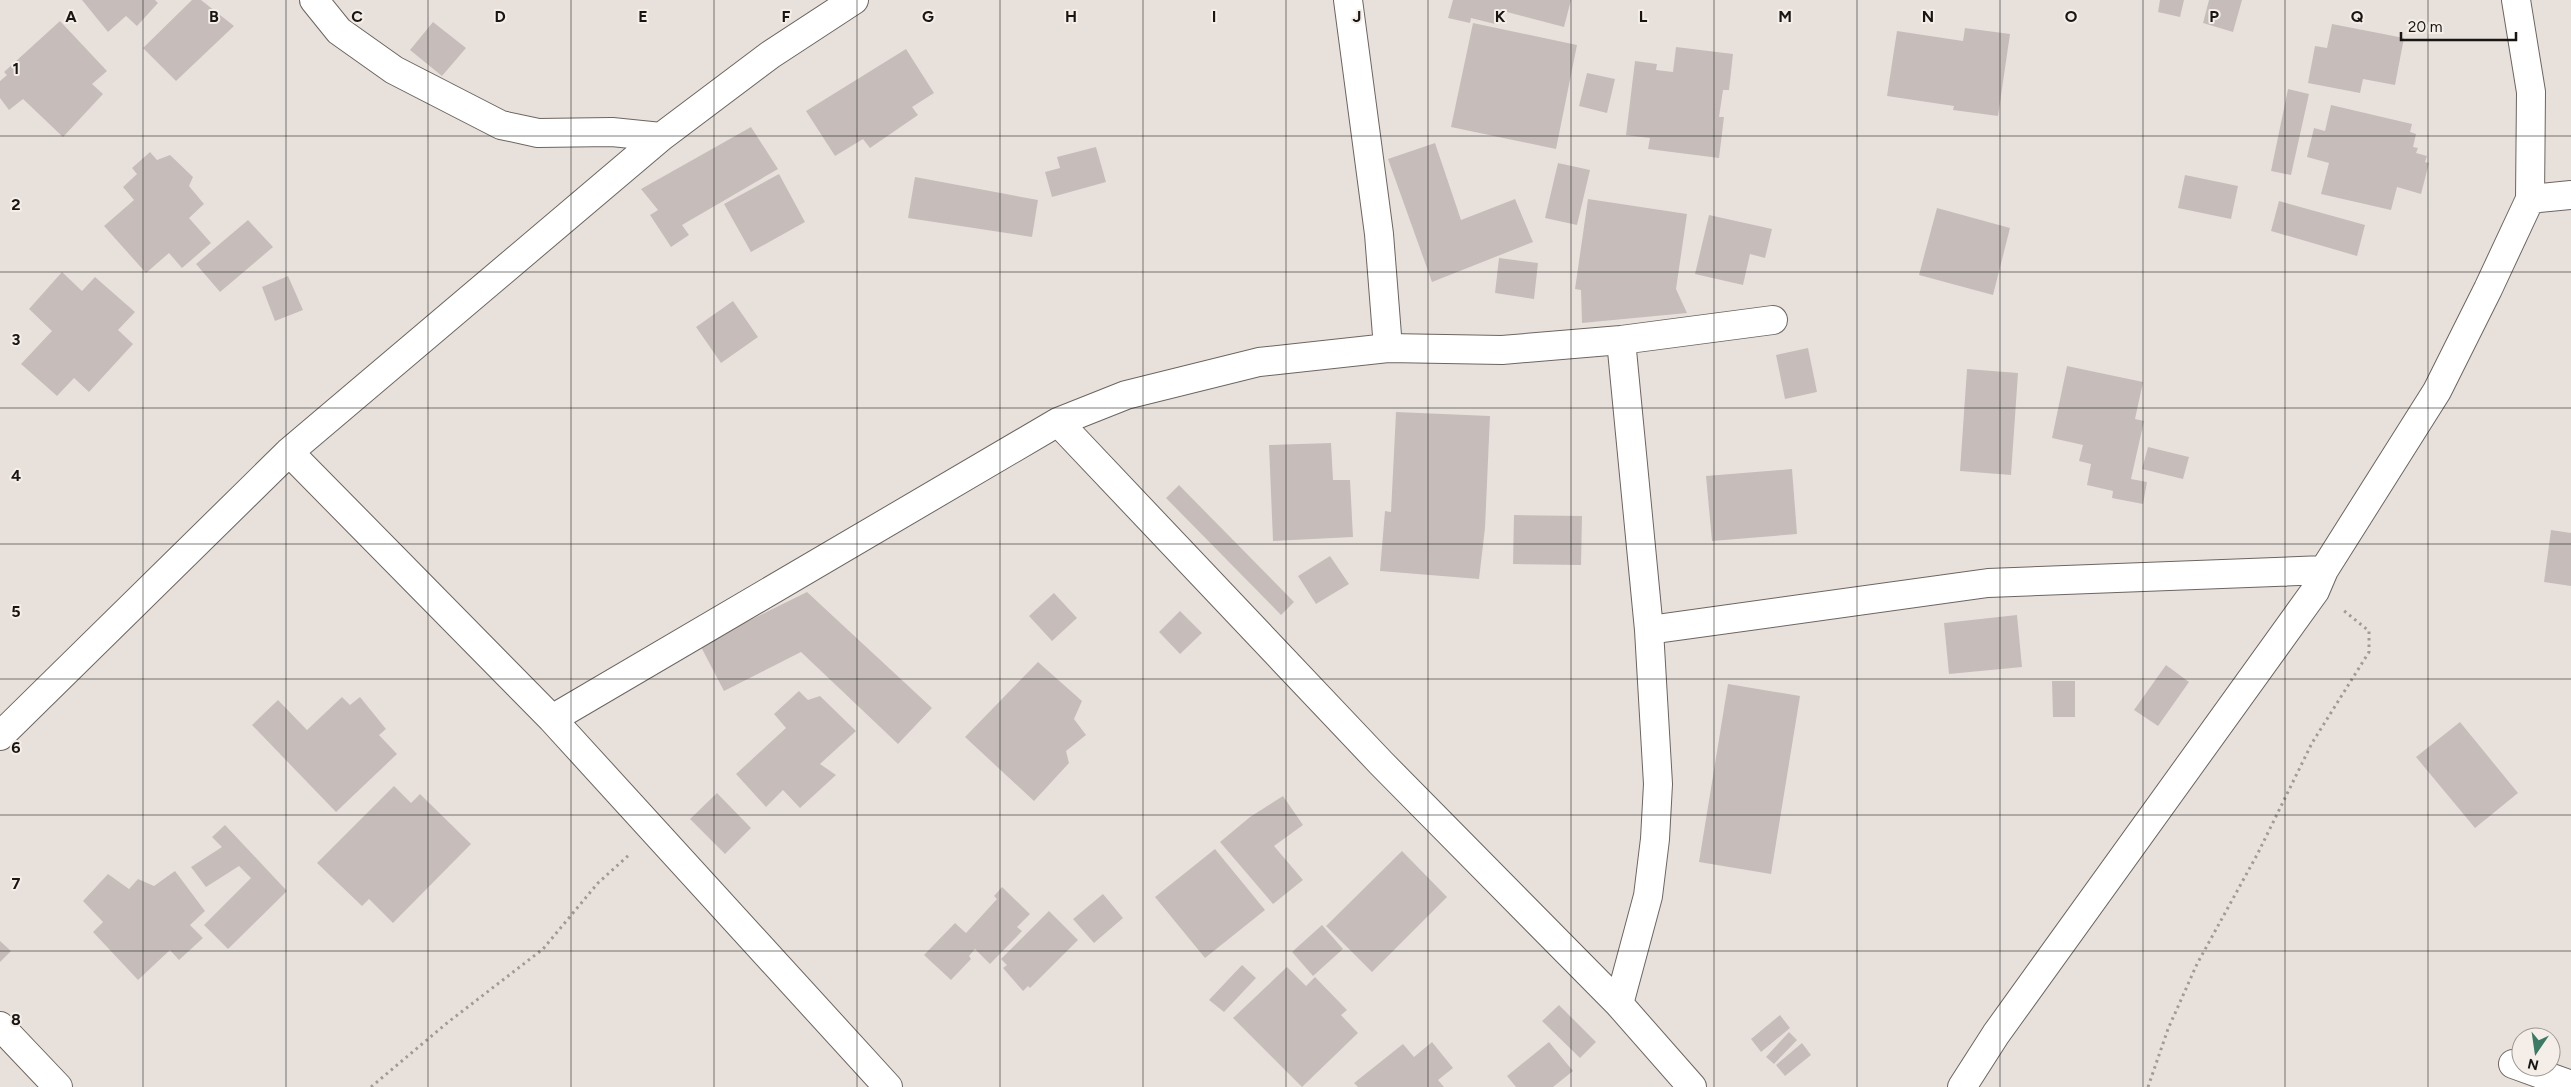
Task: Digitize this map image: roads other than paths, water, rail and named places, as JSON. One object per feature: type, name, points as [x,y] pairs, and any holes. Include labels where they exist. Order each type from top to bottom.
[{"type":"street","points":[[314,0],[338,31],[394,70],[501,125],[538,132],[612,132],[661,137]]},
{"type":"street","points":[[0,736],[288,452],[661,137],[770,55],[854,0]]},
{"type":"street","points":[[1348,0],[1379,234],[1388,348]]},
{"type":"street","points":[[1962,1087],[1996,1034],[2320,581],[2437,391],[2488,289],[2530,198],[2531,92],[2516,0]]},
{"type":"street","points":[[2530,198],[2571,195]]},
{"type":"street","points":[[552,719],[1058,422],[1126,395],[1259,362],[1388,348],[1502,350],[1621,340],[1772,320]]},
{"type":"street","points":[[1619,1004],[1648,896],[1655,839],[1658,784],[1648,630],[1621,340]]},
{"type":"street","points":[[1058,422],[1381,763],[1619,1004],[1692,1087]]},
{"type":"street","points":[[288,452],[552,719],[888,1087]]},
{"type":"street","points":[[1648,630],[1988,583],[2320,581]]},
{"type":"street","points":[[0,1026],[58,1087]]},
{"type":"street","points":[[2549,1077],[2571,1085]]}]
